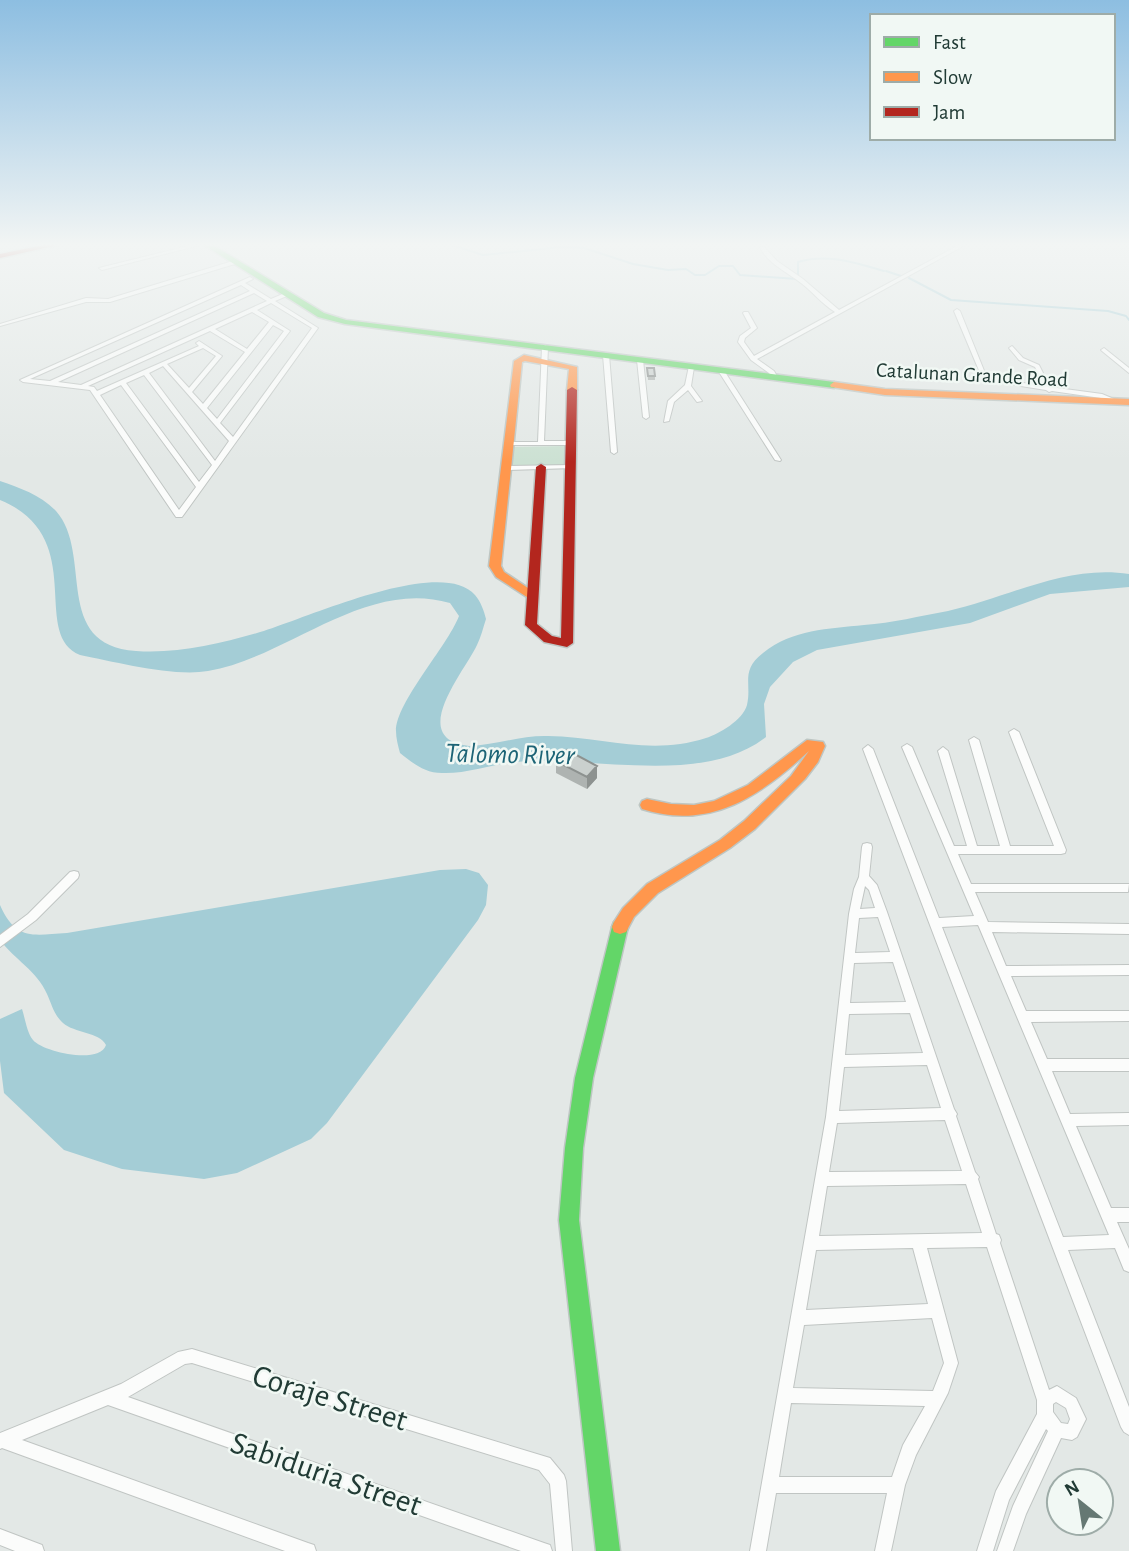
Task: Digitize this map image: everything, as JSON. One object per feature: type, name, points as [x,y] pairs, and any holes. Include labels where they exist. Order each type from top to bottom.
[{"type":"street","points":[[1,325],[27,317]]},
{"type":"street","points":[[161,317],[23,380],[92,388],[179,515],[315,328],[297,317]]},
{"type":"street","points":[[49,384],[197,317]]},
{"type":"street","points":[[83,386],[233,317]]},
{"type":"street","points":[[217,423],[287,331],[265,317]]},
{"type":"street","name":"Catalunan Grande Road","points":[[329,317],[545,354],[606,355],[923,396],[1124,402]]},
{"type":"street","points":[[748,317],[754,328],[741,340],[753,359],[772,372],[775,378]]},
{"type":"street","points":[[753,359],[831,317]]},
{"type":"street","points":[[959,317],[983,378],[1102,396],[1124,402]]},
{"type":"street","points":[[203,408],[272,322]]},
{"type":"street","points":[[136,328],[156,336]]},
{"type":"street","points":[[210,328],[248,352]]},
{"type":"street","points":[[189,338],[219,356],[189,392]]},
{"type":"street","points":[[96,394],[203,346]]},
{"type":"street","points":[[1012,348],[1021,359],[1037,366],[1049,390]]},
{"type":"street","points":[[1104,350],[1129,372]]},
{"type":"street","points":[[541,444],[545,354]]},
{"type":"street","points":[[533,597],[495,570],[519,361],[545,354],[573,367],[567,643],[548,639],[534,630],[531,619],[533,597],[541,467]]},
{"type":"street","points":[[606,355],[614,452]]},
{"type":"street","points":[[640,360],[646,417]]},
{"type":"street","points":[[164,363],[233,441]]},
{"type":"street","points":[[666,421],[671,401],[688,386],[691,367]]},
{"type":"street","points":[[145,372],[215,465]]},
{"type":"street","points":[[722,372],[778,460]]},
{"type":"street","points":[[122,382],[199,487]]},
{"type":"street","points":[[688,386],[699,401]]},
{"type":"street","points":[[509,444],[571,443]]},
{"type":"street","points":[[506,468],[572,467]]},
{"type":"street","points":[[951,850],[1061,850],[1014,732]]},
{"type":"street","points":[[974,740],[1006,849]]},
{"type":"street","points":[[608,1551],[569,1220],[570,1165],[576,1119],[615,937],[621,919],[642,895],[709,856],[750,826],[793,782],[818,746],[807,745],[769,779],[716,807],[687,815],[647,805]]},
{"type":"street","points":[[907,747],[1129,1265]]},
{"type":"street","points":[[868,749],[1129,1427]]},
{"type":"street","points":[[943,751],[973,850]]},
{"type":"street","points":[[758,1551],[823,1179],[854,914],[864,877],[867,847]]},
{"type":"street","points":[[0,942],[20,928],[74,875]]},
{"type":"street","points":[[864,877],[873,888],[882,912],[994,1240],[1045,1408],[1057,1430]]},
{"type":"street","points":[[967,888],[1128,888]]},
{"type":"street","points":[[854,914],[882,912]]},
{"type":"street","points":[[935,923],[1129,929]]},
{"type":"street","points":[[849,958],[897,957]]},
{"type":"street","points":[[1003,971],[1129,970]]},
{"type":"street","points":[[843,1009],[914,1007]]},
{"type":"street","points":[[1023,1017],[1129,1016]]},
{"type":"street","points":[[837,1061],[932,1059]]},
{"type":"street","points":[[1044,1065],[1129,1065]]},
{"type":"street","points":[[832,1117],[951,1114]]},
{"type":"street","points":[[1067,1119],[1129,1119]]},
{"type":"street","points":[[823,1179],[972,1177]]},
{"type":"street","points":[[1108,1214],[1129,1215]]},
{"type":"street","points":[[812,1243],[994,1240]]},
{"type":"street","points":[[883,1551],[897,1485],[920,1426],[948,1375],[951,1363],[918,1241]]},
{"type":"street","points":[[1059,1244],[1119,1241]]},
{"type":"street","points":[[799,1318],[938,1311]]},
{"type":"street","name":"Coraje Street","points":[[1,1440],[108,1398],[143,1382],[183,1357],[192,1356],[544,1464],[554,1473],[560,1492],[564,1551]]},
{"type":"street","points":[[985,1551],[1003,1497],[1045,1408],[1057,1394],[1071,1402],[1078,1419],[1072,1432],[1057,1430]]},
{"type":"street","points":[[786,1395],[936,1399]]},
{"type":"street","name":"Sabiduria Street","points":[[108,1398],[544,1551]]},
{"type":"street","points":[[1005,1551],[1019,1512],[1057,1430]]},
{"type":"street","points":[[1,1440],[308,1551]]},
{"type":"street","points":[[770,1485],[897,1485]]},
{"type":"street","points":[[0,1537],[36,1551]]},
{"type":"green space","points":[[567,446],[567,465],[511,466],[512,447]]},
{"type":"water","name":"Talomo River","points":[[0,481],[37,496],[56,511],[67,529],[73,550],[83,615],[93,633],[110,645],[151,652],[182,650],[227,641],[369,594],[402,586],[432,582],[457,585],[475,595],[486,619],[471,657],[445,703],[441,718],[442,731],[451,741],[469,746],[538,736],[646,746],[686,743],[724,730],[741,716],[747,705],[748,678],[752,666],[763,653],[786,639],[824,629],[896,621],[948,611],[1037,584],[1082,574],[1129,574],[1129,587],[1050,594],[970,623],[817,650],[793,662],[770,687],[764,704],[766,737],[740,752],[710,761],[645,766],[516,762],[460,772],[436,773],[419,767],[400,753],[396,731],[404,705],[459,616],[450,603],[418,598],[387,601],[357,610],[238,663],[208,671],[162,670],[80,655],[66,644],[59,627],[51,560],[43,537],[27,516],[0,500]]},
{"type":"water","points":[[466,869],[479,873],[488,885],[486,905],[478,920],[327,1123],[311,1139],[237,1173],[204,1179],[122,1169],[64,1150],[4,1093],[0,1061],[0,1019],[22,1009],[33,1040],[59,1052],[93,1054],[102,1051],[106,1045],[98,1037],[68,1026],[57,1017],[43,986],[0,940],[0,905],[12,925],[26,933],[67,933],[440,870]]},
{"type":"building","points":[[647,368],[654,368],[655,376],[648,376]]},
{"type":"building","points":[[567,750],[597,766],[587,777],[556,761]]},
{"type":"traffic: fast","points":[[329,317],[345,322],[834,385]]},
{"type":"traffic: fast","points":[[608,1551],[569,1220],[574,1148],[584,1078],[620,927]]},
{"type":"traffic: slow","points":[[533,597],[500,574],[495,566],[518,361],[524,358],[573,367],[572,390]]},
{"type":"traffic: slow","points":[[834,385],[885,392],[1129,402]]},
{"type":"traffic: slow","points":[[620,927],[629,912],[653,889],[742,832],[801,775],[818,746],[807,745],[753,789],[715,806],[671,810],[647,805]]},
{"type":"traffic: jam","points":[[541,467],[531,625],[548,639],[567,643],[572,390]]}]
